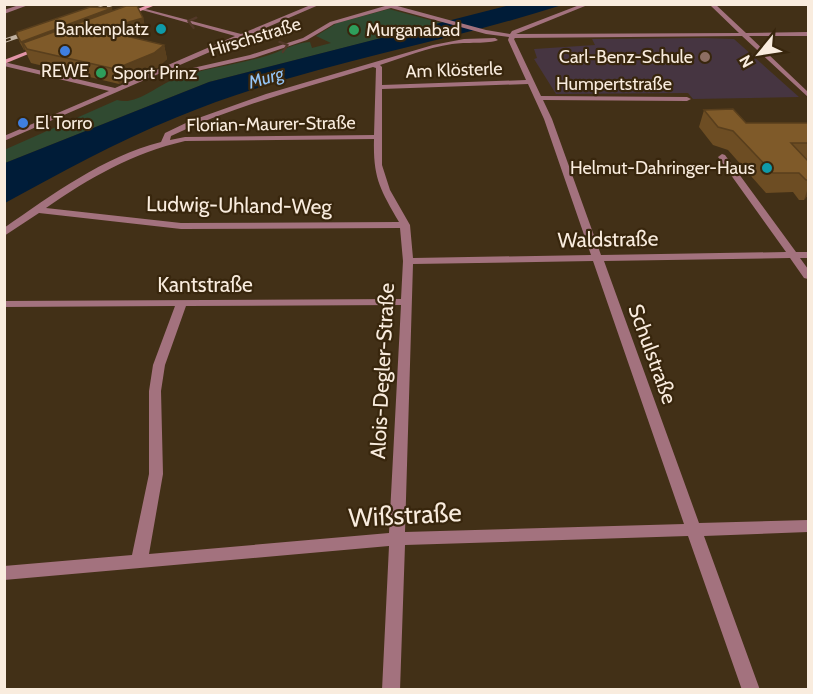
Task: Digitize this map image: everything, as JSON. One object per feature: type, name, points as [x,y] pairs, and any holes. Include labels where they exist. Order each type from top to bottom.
[{"type":"street","points":[[6,10],[29,4]]},
{"type":"street","points":[[120,17],[156,4]]},
{"type":"street","points":[[4,139],[319,4]]},
{"type":"street","points":[[381,4],[512,38]]},
{"type":"street","points":[[512,38],[514,32],[526,26],[588,4]]},
{"type":"street","points":[[714,6],[808,95]]},
{"type":"street","name":"Hirschstraße","points":[[159,72],[184,72],[252,57],[304,39],[332,23],[390,7]]},
{"type":"street","points":[[144,9],[241,36]]},
{"type":"street","points":[[4,233],[111,164],[165,142],[168,135],[183,127],[231,108],[374,65],[472,39],[808,34]]},
{"type":"street","name":"Schulstraße","points":[[512,38],[540,98],[751,690]]},
{"type":"street","points":[[4,63],[51,44]]},
{"type":"street","points":[[4,63],[114,90]]},
{"type":"street","name":"Alois-Degler-Straße","points":[[374,65],[380,67],[378,165],[385,190],[405,225],[408,261],[391,690]]},
{"type":"street","name":"Am Klösterle","points":[[379,87],[531,82]]},
{"type":"street","name":"Humpertstraße","points":[[540,98],[687,99]]},
{"type":"street","name":"Florian-Maurer-Straße","points":[[165,142],[185,139],[377,137]]},
{"type":"street","points":[[722,157],[808,276]]},
{"type":"street","name":"Ludwig-Uhland-Weg","points":[[38,210],[181,226],[405,225]]},
{"type":"street","name":"Waldstraße","points":[[408,261],[808,255]]},
{"type":"street","name":"Kantstraße","points":[[4,304],[405,302]]},
{"type":"street","points":[[139,562],[156,474],[154,391],[159,365],[182,303]]},
{"type":"street","name":"Wißstraße","points":[[4,573],[396,539],[808,526]]},
{"type":"shaded area","points":[[592,39],[734,39],[799,97],[693,99],[688,93],[556,94],[534,59],[537,58],[534,49],[595,45]]},
{"type":"green space","points":[[389,9],[441,23],[209,82],[5,163],[4,150],[117,100],[139,98],[186,75],[266,56],[299,44],[310,42],[312,48],[331,43],[316,36],[337,23]]},
{"type":"water","name":"Murg","points":[[510,5],[562,5],[465,33],[318,70],[222,100],[131,137],[5,203],[5,163],[209,82]]},
{"type":"building","points":[[126,6],[137,6],[143,18],[101,30],[164,45],[154,53],[115,69],[27,49],[23,43]]},
{"type":"building","points":[[90,7],[112,8],[21,42],[17,35],[17,32]]},
{"type":"building","points":[[733,109],[746,123],[808,123],[808,143],[791,143],[808,161],[808,180],[799,173],[773,173],[733,131],[718,127],[704,110]]},
{"type":"railway","points":[[87,13],[112,4]]},
{"type":"railway","points":[[4,41],[33,31]]},
{"type":"place","name":"Bankenplatz","points":[[161,29]]},
{"type":"place","name":"Murganabad","points":[[354,30]]},
{"type":"place","name":"REWE","points":[[65,51]]},
{"type":"place","name":"Carl-Benz-Schule","points":[[705,57]]},
{"type":"place","name":"Sport Prinz","points":[[101,73]]},
{"type":"place","name":"El Torro","points":[[23,123]]},
{"type":"place","name":"Helmut-Dahringer-Haus","points":[[767,168]]}]
